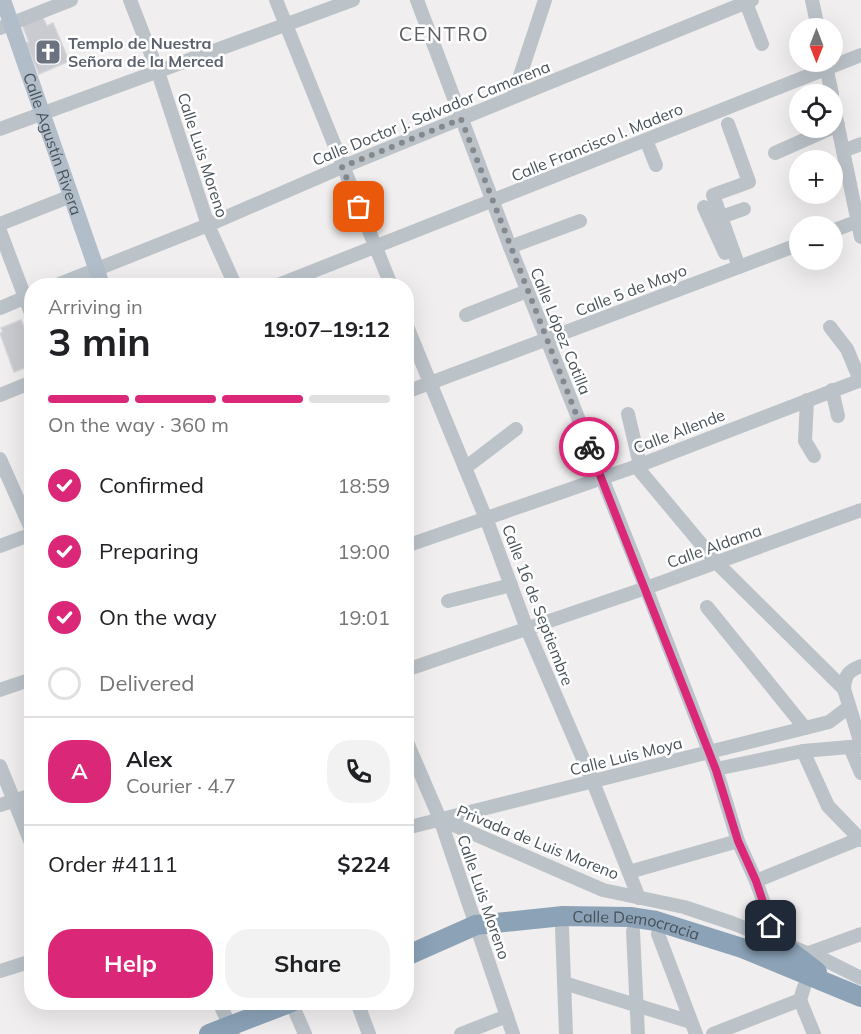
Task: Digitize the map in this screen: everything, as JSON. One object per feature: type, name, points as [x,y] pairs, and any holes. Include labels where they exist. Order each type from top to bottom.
[{"type":"highway","name":"Calle Democracia","points":[[414,954],[478,930],[563,916],[638,918],[690,930],[742,948],[861,998]]},
{"type":"highway","name":"Calle Democracia","points":[[478,930],[562,928],[658,934],[693,942],[802,993],[861,1011]]},
{"type":"highway","points":[[778,942],[841,989]]},
{"type":"highway","points":[[771,961],[802,993],[861,998]]},
{"type":"highway","points":[[209,1034],[232,1030],[274,1010]]},
{"type":"main road","name":"Calle Agustín Rivera","points":[[3,0],[5,26],[42,113],[99,277]]},
{"type":"street","points":[[5,26],[71,0]]},
{"type":"street","name":"Calle Luis Moreno","points":[[130,0],[158,72],[208,225],[232,278]]},
{"type":"street","points":[[276,0],[388,278]]},
{"type":"street","points":[[0,129],[353,0]]},
{"type":"street","name":"Calle López Cotilla","points":[[417,0],[492,201],[716,770],[738,841],[756,881],[778,942]]},
{"type":"street","points":[[513,97],[545,0]]},
{"type":"street","points":[[813,0],[816,18]]},
{"type":"street","points":[[744,2],[762,44]]},
{"type":"street","name":"Calle Doctor J. Salvador Camarena","points":[[99,277],[208,225],[342,167],[744,2]]},
{"type":"street","name":"Calle Francisco I. Madero","points":[[843,60],[861,55]]},
{"type":"street","name":"Calle Francisco I. Madero","points":[[296,278],[646,140],[809,72]]},
{"type":"street","points":[[728,124],[749,182],[713,195],[736,268]]},
{"type":"street","points":[[775,153],[809,138]]},
{"type":"street","points":[[646,140],[656,165]]},
{"type":"street","points":[[861,144],[843,151],[861,237]]},
{"type":"street","points":[[0,224],[71,196]]},
{"type":"street","points":[[704,207],[736,268]]},
{"type":"street","points":[[721,217],[744,209]]},
{"type":"street","points":[[510,247],[580,221]]},
{"type":"street","points":[[843,227],[859,221]]},
{"type":"street","points":[[0,231],[24,287]]},
{"type":"street","name":"Calle 5 de Mayo","points":[[414,389],[789,248]]},
{"type":"street","points":[[466,315],[527,291]]},
{"type":"street","points":[[0,308],[24,298]]},
{"type":"street","points":[[830,327],[847,349],[860,380]]},
{"type":"street","name":"Calle 16 de Septiembre","points":[[414,344],[486,518],[527,629],[593,782],[639,898]]},
{"type":"street","name":"Calle Allende","points":[[414,543],[638,465],[860,380]]},
{"type":"street","points":[[0,395],[24,385]]},
{"type":"street","points":[[832,390],[838,416]]},
{"type":"street","points":[[807,400],[806,441],[814,456]]},
{"type":"street","points":[[628,414],[638,465],[717,563],[844,689]]},
{"type":"street","points":[[465,468],[516,429]]},
{"type":"street","points":[[0,459],[24,514]]},
{"type":"street","name":"Calle Aldama","points":[[414,667],[646,588],[861,510]]},
{"type":"street","points":[[0,546],[24,536]]},
{"type":"street","points":[[448,601],[511,585]]},
{"type":"street","points":[[707,607],[806,728]]},
{"type":"street","points":[[861,666],[844,678],[844,689],[861,773]]},
{"type":"street","points":[[0,690],[24,682]]},
{"type":"street","name":"Calle Luis Moya","points":[[414,826],[829,722],[849,707]]},
{"type":"street","points":[[716,770],[803,751],[857,746]]},
{"type":"street","points":[[756,881],[860,839],[828,806],[803,751]]},
{"type":"street","name":"Calle Luis Moreno","points":[[414,759],[440,819],[513,1034]]},
{"type":"street","points":[[0,765],[7,802],[24,831]]},
{"type":"street","points":[[7,802],[24,797]]},
{"type":"street","name":"Privada de Luis Moreno","points":[[440,819],[603,890],[684,907],[732,923],[827,961],[861,978]]},
{"type":"street","points":[[628,872],[738,841]]},
{"type":"street","points":[[562,928],[566,1034]]},
{"type":"street","points":[[633,931],[638,1034]]},
{"type":"street","points":[[658,934],[693,1028]]},
{"type":"street","points":[[806,954],[861,934]]},
{"type":"street","points":[[0,971],[24,964]]},
{"type":"street","points":[[564,983],[693,1028]]},
{"type":"street","points":[[713,1034],[802,993],[814,1034]]},
{"type":"street","points":[[223,1010],[232,1030]]},
{"type":"street","points":[[294,1010],[305,1034]]},
{"type":"street","points":[[360,1010],[369,1034]]},
{"type":"street","points":[[461,1034],[507,1016]]},
{"type":"building","name":"Templo de Nuestra Señora de la Merced","points":[[42,16],[47,26],[53,23],[69,61],[39,74],[26,43],[29,42],[22,24]]},
{"type":"building","points":[[21,320],[24,327],[24,368],[14,372],[0,333],[3,332],[1,328]]},
{"type":"way so far","points":[[359,207],[342,167],[461,119],[589,447]]},
{"type":"place","name":"Templo de Nuestra Señora de la Merced","points":[[48,52]]},
{"type":"district","name":"CENTRO","points":[[444,33]]},
{"type":"route","points":[[589,447],[716,770],[738,841],[756,881],[771,926]]}]
